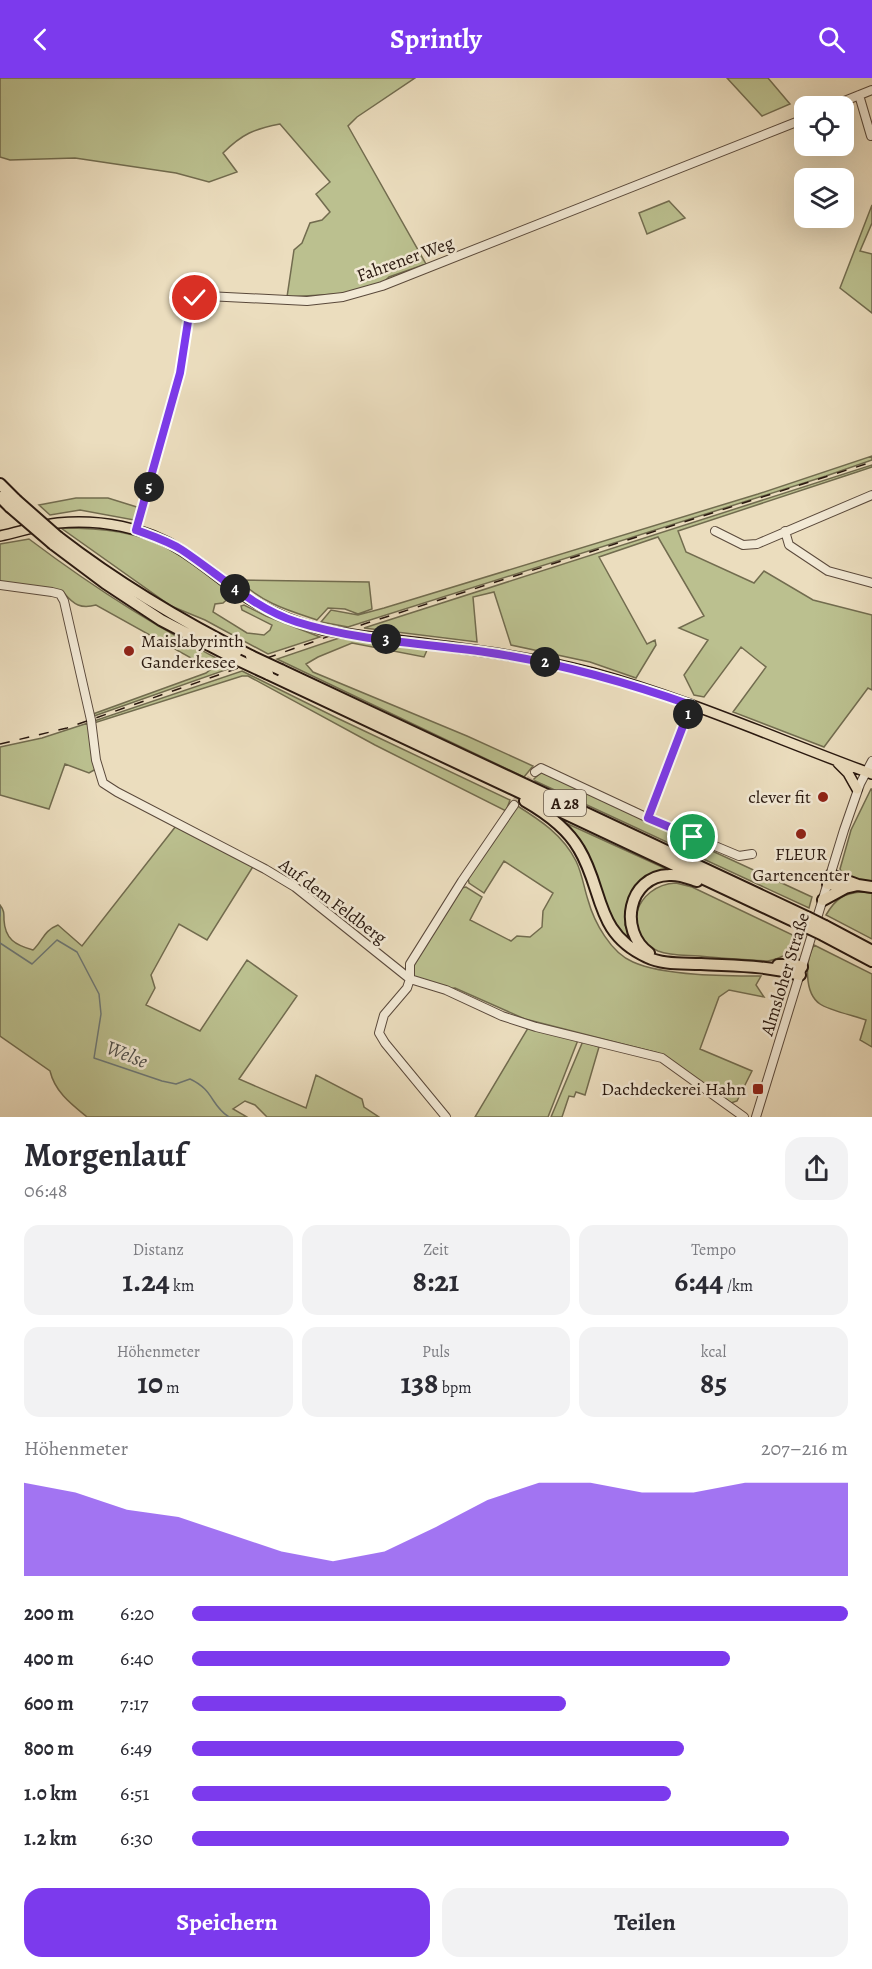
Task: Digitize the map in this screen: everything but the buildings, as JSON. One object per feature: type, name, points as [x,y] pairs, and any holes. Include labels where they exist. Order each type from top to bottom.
[{"type":"highway","name":"A 28","points":[[0,483],[13,503]]},
{"type":"highway","name":"A 28","points":[[0,497],[13,503],[96,577],[153,615],[238,660],[737,893],[806,922]]},
{"type":"highway","name":"A 28","points":[[56,540],[138,594],[196,628],[251,656],[824,931],[872,951]]},
{"type":"highway","points":[[509,787],[520,798],[555,821],[574,841],[585,859],[605,918],[619,939],[646,957],[668,962],[769,967],[801,971]]},
{"type":"highway","points":[[668,962],[645,951],[634,937],[631,928],[631,908],[643,887],[652,880],[669,875],[686,877],[724,893],[737,893]]},
{"type":"highway","points":[[829,879],[872,887]]},
{"type":"highway","points":[[829,879],[845,888]]},
{"type":"highway","points":[[823,900],[845,888],[858,885]]},
{"type":"highway","name":"A 28","points":[[824,931],[872,961]]},
{"type":"main road","points":[[0,536],[56,523],[105,524],[136,530],[180,549],[240,593],[274,613],[323,630],[551,663],[691,705],[869,773]]},
{"type":"main road","points":[[834,759],[848,773],[857,789]]},
{"type":"street","points":[[854,97],[872,90]]},
{"type":"street","points":[[859,95],[871,136]]},
{"type":"street","name":"Fahrener Weg","points":[[136,530],[180,373],[189,315],[195,298],[207,296],[307,301],[343,297],[382,286],[794,123]]},
{"type":"street","points":[[715,531],[743,545],[757,544],[872,495]]},
{"type":"street","points":[[784,531],[789,545],[828,571],[872,583]]},
{"type":"street","name":"Auf dem Feldberg","points":[[0,585],[52,592],[60,594],[64,601],[91,720],[96,760],[103,783],[295,887],[410,980],[446,990],[502,1016],[662,1058],[744,1117]]},
{"type":"street","points":[[648,818],[691,705]]},
{"type":"street","name":"Almsloher Straße","points":[[756,1117],[857,789],[869,773],[872,760]]},
{"type":"street","points":[[535,772],[541,768],[648,818],[739,856],[752,854]]},
{"type":"street","points":[[446,1117],[379,1033],[384,1015],[410,980],[411,964],[462,881],[514,805]]},
{"type":"street","points":[[398,969],[411,964]]},
{"type":"green space","points":[[0,78],[415,78],[357,117],[348,126],[426,264],[389,277],[381,285],[339,294],[287,297],[294,250],[302,243],[310,223],[322,220],[330,212],[316,194],[330,182],[280,124],[256,130],[236,141],[223,153],[237,172],[209,182],[176,173],[75,158],[10,160],[0,157]]},
{"type":"green space","points":[[727,78],[768,78],[790,104],[762,116]]},
{"type":"green space","points":[[669,201],[685,218],[647,234],[639,213]]},
{"type":"green space","points":[[872,205],[872,223],[860,251],[872,254],[872,313],[840,288]]},
{"type":"green space","points":[[872,456],[872,460],[826,476],[348,627],[321,622],[331,610],[358,615],[384,608],[758,494]]},
{"type":"green space","points":[[872,465],[872,467],[678,531],[686,552],[754,583],[764,571],[813,600],[872,615],[872,690],[868,688],[824,747],[733,712],[766,667],[741,647],[704,697],[694,695],[684,675],[708,640],[679,628],[704,616],[658,537],[599,557],[647,644],[655,640],[656,645],[636,678],[590,662],[511,645],[494,592],[473,597],[477,642],[364,628]]},
{"type":"green space","points":[[76,498],[108,498],[140,508],[134,520],[80,510],[50,515],[39,505]]},
{"type":"green space","points":[[61,528],[134,535],[174,552],[231,593],[231,596],[223,603],[215,604],[213,612],[247,633],[264,635],[272,625],[242,610],[241,606],[244,605],[320,637],[268,654],[205,620],[171,606]]},
{"type":"green space","points":[[29,539],[128,608],[234,667],[94,716],[93,714],[206,673],[211,669],[96,605],[82,606],[64,593],[0,582],[0,544]]},
{"type":"green space","points":[[239,580],[369,582],[372,609],[358,614],[345,609],[328,608],[317,620],[266,600]]},
{"type":"green space","points":[[339,638],[428,648],[424,657],[352,643],[306,664],[313,672],[533,766],[524,777],[277,659]]},
{"type":"green space","points":[[242,671],[510,800],[506,811],[375,745],[248,676],[94,723],[94,721]]},
{"type":"green space","points":[[88,723],[96,769],[89,773],[65,764],[49,809],[0,795],[0,747],[42,738]]},
{"type":"green space","points":[[541,772],[812,897],[809,908],[533,780]]},
{"type":"green space","points":[[871,789],[872,882],[849,877],[840,869],[851,830]]},
{"type":"green space","points":[[516,805],[534,816],[565,843],[578,866],[599,927],[604,936],[625,958],[646,967],[678,973],[761,976],[756,985],[764,997],[729,990],[719,997],[700,1049],[752,1071],[737,1101],[731,1103],[658,1053],[525,1019],[455,988],[446,989],[413,978],[413,962],[461,888],[466,887],[482,897],[470,920],[511,941],[517,936],[530,937],[542,927],[543,911],[553,893],[504,861],[484,893],[469,883],[468,878]]},
{"type":"green space","points":[[557,819],[673,872],[665,872],[628,904],[625,925],[633,946],[615,929]]},
{"type":"green space","points":[[176,826],[254,865],[207,940],[179,924],[151,975],[155,988],[146,1005],[200,1031],[247,960],[297,996],[239,1079],[306,1108],[316,1075],[362,1099],[364,1107],[379,1117],[267,1117],[255,1105],[245,1101],[233,1109],[247,1117],[87,1117],[60,1091],[50,1071],[0,1036],[0,905],[4,912],[6,932],[21,946],[33,950],[46,933],[58,925],[82,946]]},
{"type":"green space","points":[[676,883],[692,887],[801,939],[787,954],[768,961],[678,955],[658,951],[646,944],[639,934],[636,923],[637,912],[642,901],[650,892]]},
{"type":"green space","points":[[863,892],[872,893],[872,939],[826,915],[833,904],[841,898]]},
{"type":"green space","points":[[814,945],[872,974],[872,1047],[860,1040],[866,1020],[820,1004],[811,992],[808,968]]},
{"type":"green space","points":[[528,1028],[578,1040],[548,1117],[475,1117]]},
{"type":"green space","points":[[583,1041],[599,1047],[585,1095],[576,1092],[574,1097],[569,1096],[562,1117],[551,1117]]},
{"type":"waterway","name":"Welse","points":[[0,908],[0,916]]},
{"type":"waterway","name":"Welse","points":[[0,943],[32,964],[57,940],[77,952],[99,994],[101,1014],[94,1058],[162,1081],[176,1084],[190,1079],[204,1088],[223,1113],[229,1117]]},
{"type":"tunnel","points":[[514,805],[535,772]]},
{"type":"railway","points":[[0,744],[67,728],[364,624],[872,462]]},
{"type":"place","name":"Maislabyrinth Ganderkesee","points":[[129,651]]},
{"type":"place","name":"clever fit","points":[[823,797]]},
{"type":"place","name":"FLEUR Gartencenter","points":[[801,834]]},
{"type":"place","name":"Dachdeckerei Hahn","points":[[758,1089]]},
{"type":"route","points":[[195,298],[189,315],[180,373],[136,530],[180,549],[259,605],[294,621],[323,630],[551,663],[649,690],[691,705],[648,818],[693,837]]}]
